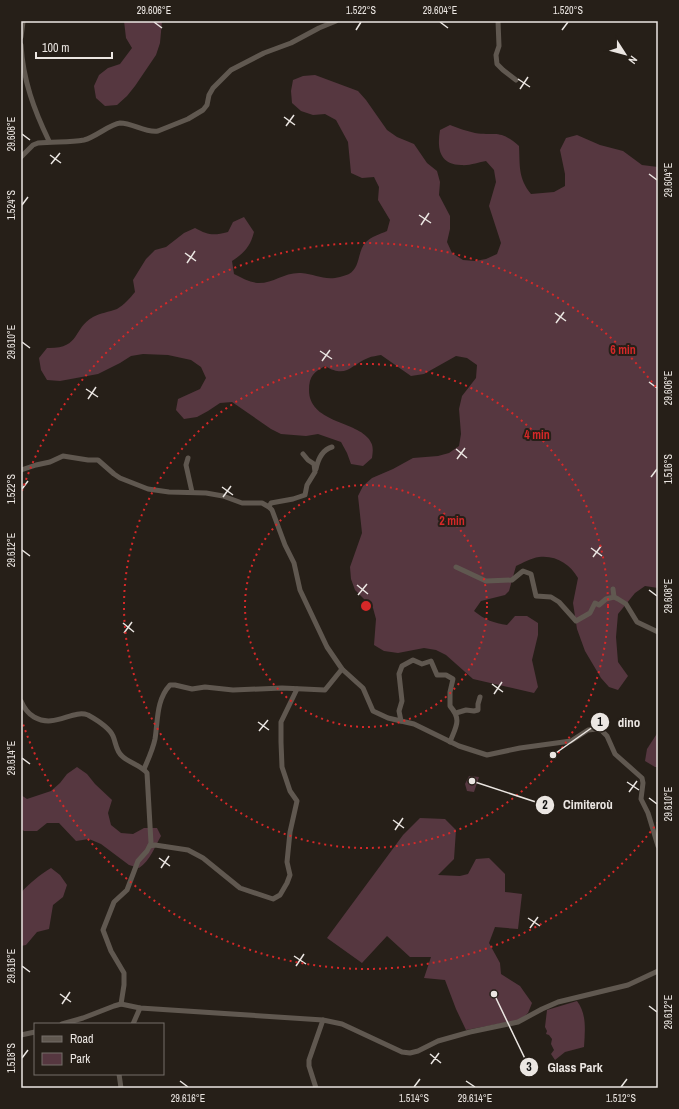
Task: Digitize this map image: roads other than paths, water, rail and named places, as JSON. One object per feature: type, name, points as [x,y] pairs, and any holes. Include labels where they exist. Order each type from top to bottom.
[{"type":"street","points":[[21,156],[33,146],[49,141],[82,140],[94,136],[118,123],[135,126],[153,132],[188,119],[203,110],[207,105],[209,95],[213,88],[231,70],[264,53],[290,43],[336,21]]},
{"type":"street","points":[[498,21],[499,46],[496,55],[497,64],[516,80]]},
{"type":"street","points":[[21,37],[22,22]]},
{"type":"street","points":[[21,45],[22,59],[29,94],[35,112],[49,141]]},
{"type":"street","points":[[269,507],[271,503],[305,495],[307,485],[315,472],[318,459],[327,448],[332,447]]},
{"type":"street","points":[[304,454],[308,460],[314,464],[315,472]]},
{"type":"street","points":[[21,470],[50,462],[63,456],[98,460],[114,474],[137,486],[157,491],[214,494],[242,503],[262,504],[269,507],[272,510],[284,545],[290,554],[300,590],[307,608],[327,647],[342,668],[363,688],[373,712],[388,718],[414,724],[450,742],[487,755],[520,748],[571,741],[588,730],[593,729],[602,731],[607,736],[615,754],[642,778],[643,783],[640,799],[648,813],[658,846]]},
{"type":"street","points":[[188,458],[186,465],[187,474],[192,492]]},
{"type":"street","points":[[456,567],[486,581],[512,580],[523,571],[531,574],[536,596],[551,597],[559,602],[576,621],[590,613],[595,603],[599,605],[614,597],[626,604],[637,622],[658,632]]},
{"type":"street","points":[[613,589],[614,597]]},
{"type":"street","points":[[401,721],[399,711],[402,701],[399,674],[402,666],[413,660],[422,664],[431,661],[437,675],[446,675],[453,679],[450,692],[450,706],[456,713],[458,723],[450,742]]},
{"type":"street","points":[[144,769],[155,741],[159,705],[170,686],[175,685],[192,689],[205,687],[233,690],[264,688],[326,690],[342,668]]},
{"type":"street","points":[[150,846],[155,845],[188,850],[203,858],[240,888],[274,899],[280,895],[290,875],[287,862],[290,832],[297,801],[288,785],[282,767],[280,742],[282,722],[297,689]]},
{"type":"street","points":[[456,713],[466,710],[478,710],[480,697]]},
{"type":"street","points":[[21,701],[26,711],[41,720],[48,722],[80,714],[87,715],[99,722],[113,734],[121,755],[144,769],[147,773],[151,843],[138,861],[127,890],[114,902],[103,930],[111,951],[124,973],[121,1004]]},
{"type":"street","points":[[66,1023],[121,1004],[140,1008],[323,1020],[342,1024],[402,1052],[410,1053],[418,1051],[438,1041],[524,1020],[538,1011],[558,1002],[628,985],[658,970]]},
{"type":"street","points":[[133,1023],[140,1008]]},
{"type":"street","points":[[316,1088],[309,1066],[309,1060],[323,1020]]},
{"type":"street","points":[[21,1035],[34,1032]]},
{"type":"street","points":[[119,1075],[121,1088]]},
{"type":"place","name":"dino","points":[[553,755]]},
{"type":"place","name":"Cimiteroù","points":[[472,781]]},
{"type":"place","name":"Glass Park","points":[[494,994]]}]
